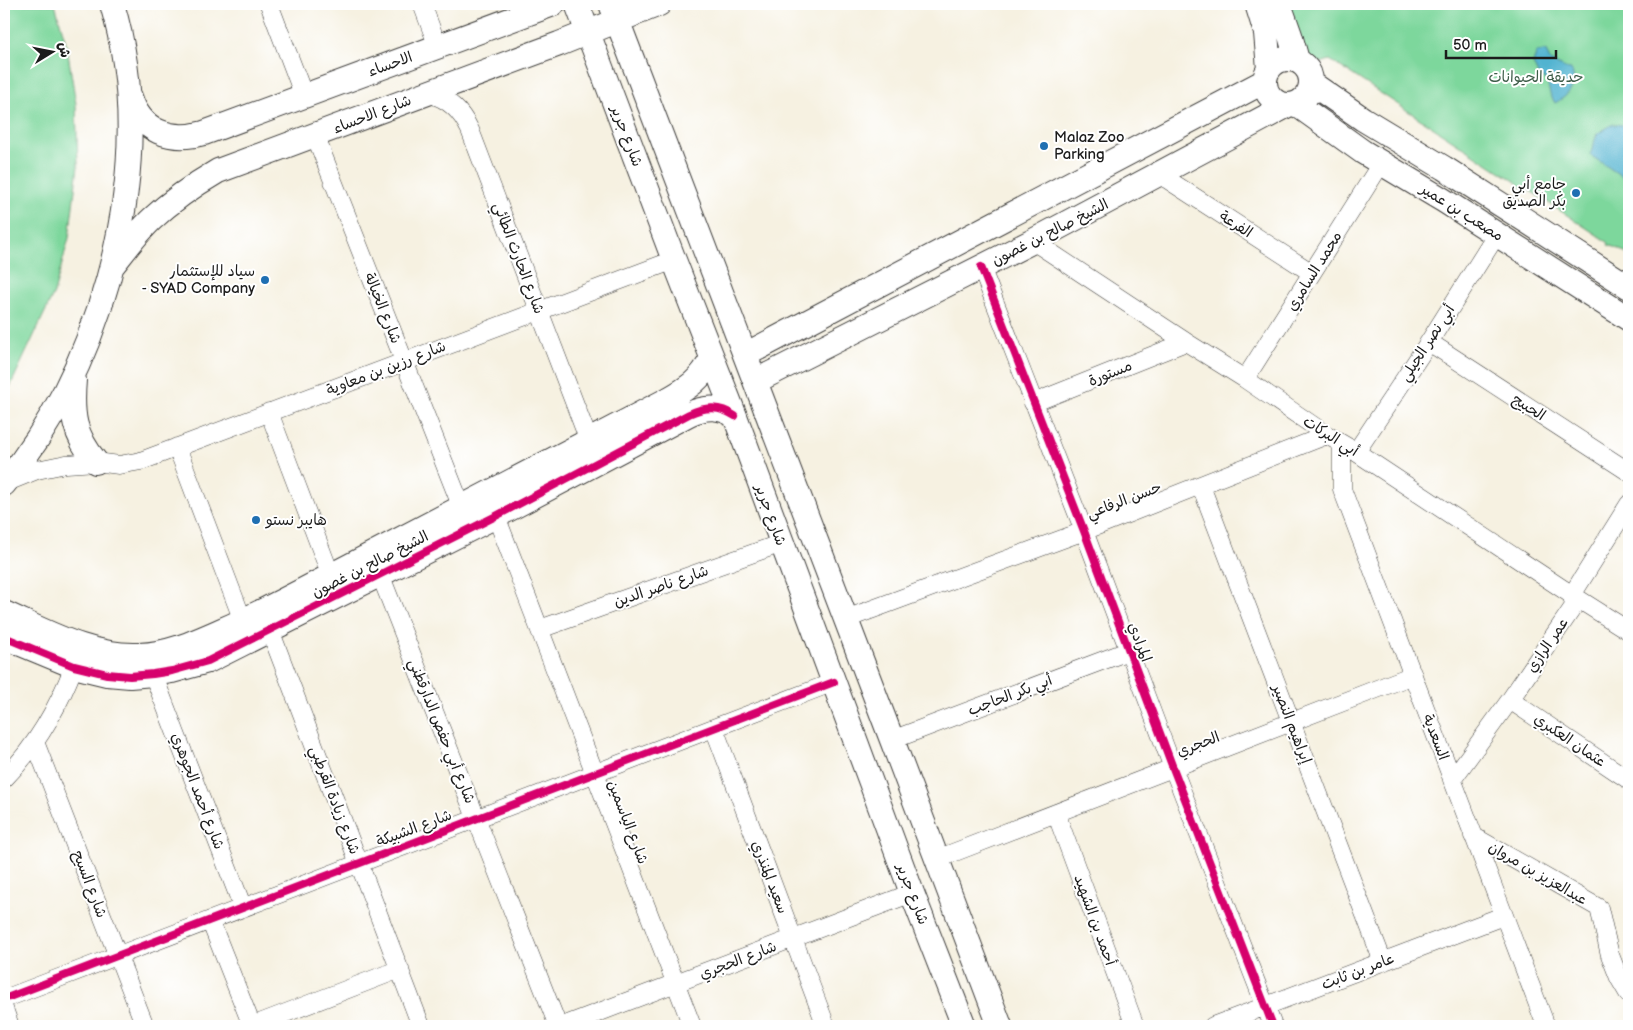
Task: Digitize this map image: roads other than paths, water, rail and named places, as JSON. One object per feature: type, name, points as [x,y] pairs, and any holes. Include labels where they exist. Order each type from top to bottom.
[{"type":"main road","points":[[4,484],[44,431],[75,374],[96,321],[112,266],[124,209],[130,150],[128,91],[120,34],[112,4]]},
{"type":"main road","name":"الاحساء","points":[[128,91],[140,117],[150,126],[176,137],[190,136],[553,4]]},
{"type":"main road","name":"شارع جرير","points":[[577,4],[735,416],[912,893],[964,1026]]},
{"type":"main road","name":"شارع الاحساء","points":[[112,266],[152,219],[183,192],[218,171],[588,33],[615,12],[659,4]]},
{"type":"main road","name":"مصعب بن عمير","points":[[1257,4],[1266,33],[1269,94],[1274,100],[1292,104],[1629,319]]},
{"type":"main road","name":"مصعب بن عمير","points":[[1278,4],[1290,35],[1296,60],[1308,69],[1311,83],[1363,119],[1444,168],[1629,287]]},
{"type":"main road","points":[[531,12],[555,10],[564,18],[563,32],[543,50]]},
{"type":"main road","points":[[615,12],[1000,1026]]},
{"type":"main road","points":[[600,66],[597,46],[600,40],[604,38],[618,38],[631,54]]},
{"type":"main road","points":[[745,355],[1267,75],[1273,64],[1284,59],[1296,60]]},
{"type":"main road","points":[[1292,104],[1306,96],[1311,83]]},
{"type":"main road","name":"الشيخ صالح بن غصون","points":[[756,381],[1033,241],[1292,104]]},
{"type":"main road","points":[[966,238],[962,247],[967,261],[984,266]]},
{"type":"main road","points":[[940,252],[949,251],[959,259],[961,269],[954,281]]},
{"type":"main road","name":"الشيخ صالح بن غصون","points":[[4,637],[74,666],[107,674],[130,676],[154,674],[172,671],[208,660],[496,516],[684,403],[694,384],[712,358]]},
{"type":"main road","points":[[75,374],[72,407],[74,422],[83,444],[96,462]]},
{"type":"main road","name":"الشيخ صالح بن غصون","points":[[684,403],[702,408],[711,407],[728,411],[735,416]]},
{"type":"main road","name":"الشيخ صالح بن غصون","points":[[4,613],[79,646],[99,652],[126,655],[160,653],[180,648],[243,621],[589,441],[658,417]]},
{"type":"street","points":[[269,4],[304,96]]},
{"type":"street","points":[[422,4],[438,47]]},
{"type":"street","name":"شارع الحارث الطائي","points":[[428,93],[446,100],[454,106],[461,113],[470,130],[589,441]]},
{"type":"street","name":"شارع الخيالة","points":[[315,135],[462,508]]},
{"type":"street","name":"محمد السامري","points":[[1245,379],[1382,162]]},
{"type":"street","name":"الفرعة","points":[[1160,174],[1312,273]]},
{"type":"street","name":"أبي نصر الجيلي","points":[[1342,444],[1429,342],[1497,234]]},
{"type":"street","name":"أبي البركات","points":[[1033,241],[1629,631]]},
{"type":"street","name":"شارع رزين بن معاوية","points":[[4,484],[52,467],[74,463],[96,462],[119,466],[130,464],[674,260]]},
{"type":"street","name":"المرادي","points":[[984,266],[1033,403],[1084,531],[1273,1026]]},
{"type":"street","name":"مستورة","points":[[1033,403],[1186,342]]},
{"type":"street","name":"الحبيج","points":[[1429,342],[1629,472]]},
{"type":"street","points":[[269,412],[331,576]]},
{"type":"street","name":"حسن الرفاعي","points":[[846,619],[1201,486],[1342,444]]},
{"type":"street","name":"السعدية","points":[[1342,444],[1342,489],[1546,1026]]},
{"type":"street","points":[[177,447],[243,621]]},
{"type":"street","name":"إبراهيم النصير","points":[[1201,486],[1384,962]]},
{"type":"street","name":"عمر الرازي","points":[[1452,780],[1510,700],[1574,606],[1572,595],[1629,504]]},
{"type":"street","name":"شارع الياسمين","points":[[496,516],[692,1026]]},
{"type":"street","name":"شارع ناصر الدين","points":[[540,629],[782,543]]},
{"type":"street","name":"شارع أبي حفص الدارقطني","points":[[380,574],[558,1026]]},
{"type":"street","name":"شارع زيادة القرطبي","points":[[270,630],[421,1026]]},
{"type":"street","name":"أبي بكر الحاجب","points":[[892,740],[1128,650]]},
{"type":"street","points":[[4,779],[35,742],[59,702],[74,666]]},
{"type":"street","name":"شارع أحمد الجوهري","points":[[154,674],[243,908]]},
{"type":"street","name":"الحجري","points":[[937,859],[1413,675]]},
{"type":"street","name":"شارع الشبيكة","points":[[4,999],[834,682]]},
{"type":"street","name":"عثمان العكبري","points":[[1510,700],[1629,780]]},
{"type":"street","name":"سعيد المنذري","points":[[714,728],[826,1026]]},
{"type":"street","name":"شارع السيح","points":[[35,742],[145,1026]]},
{"type":"street","name":"أحمد بن الشهيد","points":[[1056,813],[1135,1026]]},
{"type":"street","name":"عبدالعزيز بن مروان","points":[[1474,836],[1599,908],[1610,955],[1618,978],[1629,995]]},
{"type":"street","name":"شارع الحجري","points":[[563,1026],[912,893]]},
{"type":"street","name":"عامر بن ثابت","points":[[1212,1026],[1503,916]]},
{"type":"street","points":[[210,920],[252,1026],[400,969]]},
{"type":"street","points":[[4,1009],[10,1026]]},
{"type":"water","points":[[1546,51],[1550,61],[1572,71],[1573,82],[1570,90],[1555,103],[1550,94],[1547,81],[1538,75],[1533,63],[1537,52]]},
{"type":"water","points":[[1613,124],[1629,126],[1629,181],[1590,155],[1597,134]]},
{"type":"place","name":"Malaz Zoo Parking","points":[[1044,146]]},
{"type":"place","name":"جامع أبي بكر الصديق","points":[[1576,193]]},
{"type":"place","name":"سياد للإستثمار - SYAD Company","points":[[265,280]]},
{"type":"place","name":"هايبر نستو","points":[[256,520]]},
{"type":"park label","name":"حديقة الحيوانات","points":[[1536,77]]}]
